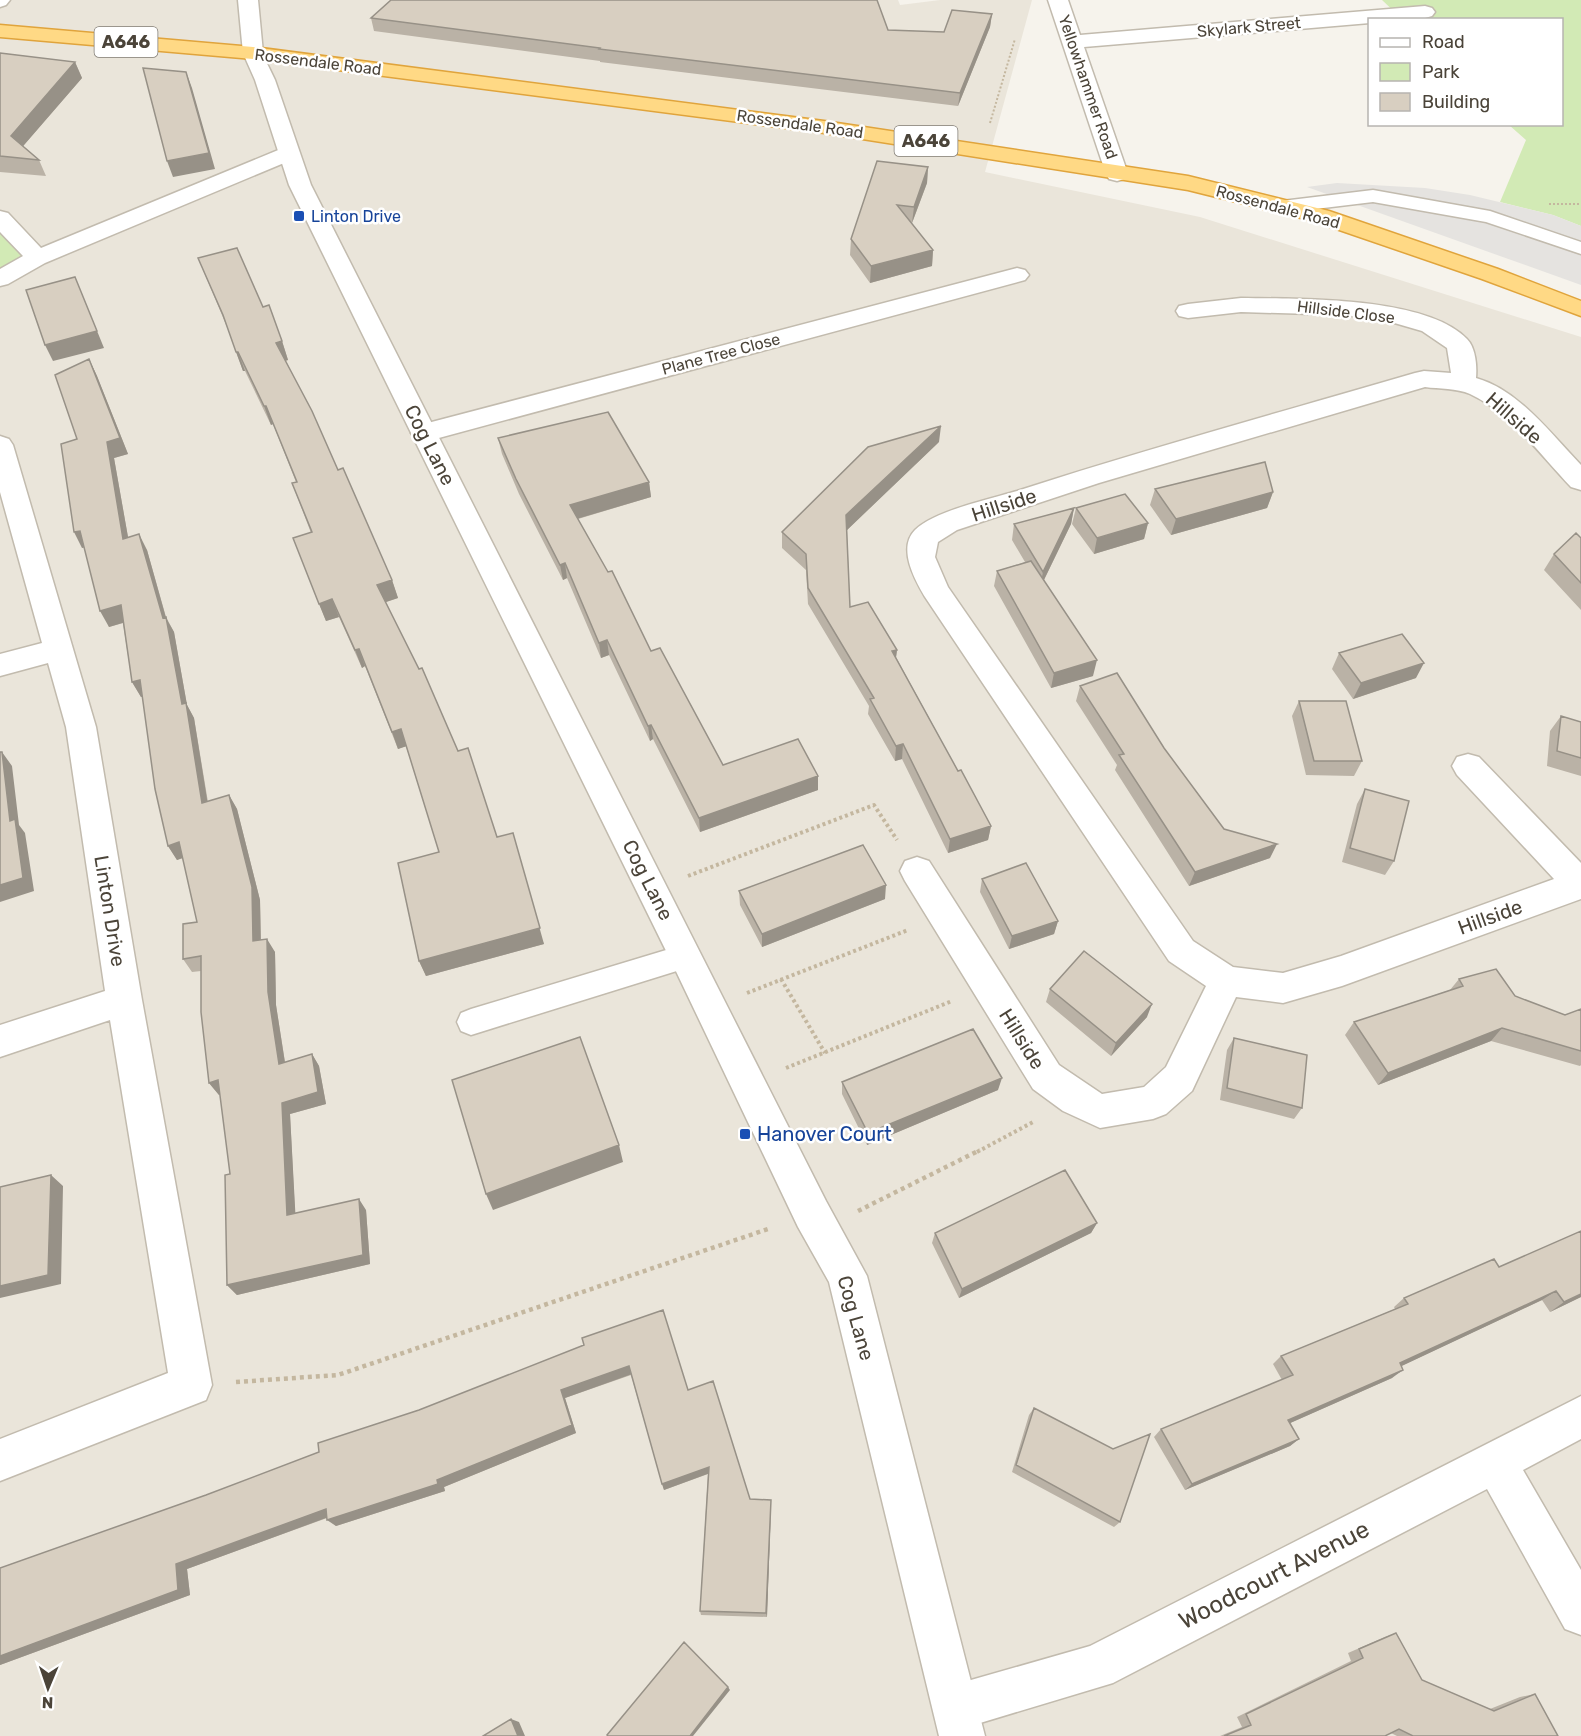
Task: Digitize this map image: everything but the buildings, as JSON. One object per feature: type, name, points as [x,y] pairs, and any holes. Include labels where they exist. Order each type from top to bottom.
[{"type":"highway","name":"Rossendale Road","points":[[0,31],[253,53],[982,150],[1188,183],[1321,216],[1490,274],[1581,309]]},
{"type":"street","name":"Cog Lane","points":[[248,0],[253,53],[265,80],[300,185],[687,956],[812,1214],[847,1276],[959,1721]]},
{"type":"street","name":"Yellowhammer Road","points":[[1058,0],[1116,172]]},
{"type":"street","name":"Skylark Street","points":[[1072,42],[1423,10]]},
{"type":"street","points":[[0,279],[37,258],[288,153]]},
{"type":"street","points":[[0,218],[37,258]]},
{"type":"street","name":"Plane Tree Close","points":[[424,433],[1017,275]]},
{"type":"street","name":"Hillside Close","points":[[1188,311],[1242,305],[1295,305],[1346,308],[1393,315],[1431,326],[1458,344],[1464,366],[1463,384]]},
{"type":"street","name":"Hillside","points":[[1581,482],[1509,409],[1480,389],[1463,384],[1424,379],[1089,477],[946,523],[925,537],[921,557],[935,590],[1180,951],[1226,981],[1283,988],[1342,971],[1581,884]]},
{"type":"street","name":"Linton Drive","points":[[0,445],[81,727],[124,999],[191,1385]]},
{"type":"street","points":[[0,665],[59,649]]},
{"type":"street","points":[[1468,766],[1581,884]]},
{"type":"street","name":"Hillside","points":[[917,871],[1046,1077],[1076,1099],[1100,1111],[1153,1102],[1179,1079],[1226,981]]},
{"type":"street","points":[[0,1041],[124,999]]},
{"type":"street","points":[[0,1460],[191,1385]]},
{"type":"street","name":"Woodcourt Avenue","points":[[959,1721],[1097,1666],[1581,1417]]},
{"type":"street","points":[[1495,1462],[1581,1612]]},
{"type":"lane","points":[[1282,207],[1372,196],[1490,217],[1581,248]]},
{"type":"lane","points":[[471,1022],[687,956]]},
{"type":"path","points":[[982,150],[1015,39]]},
{"type":"path","points":[[653,889],[874,805],[917,871]]},
{"type":"path","points":[[711,1007],[945,915]]},
{"type":"path","points":[[781,979],[825,1053]]},
{"type":"path","points":[[748,1083],[989,986]]},
{"type":"path","points":[[882,1200],[1076,1099]]},
{"type":"path","points":[[191,1385],[338,1374],[812,1214]]},
{"type":"shaded area","points":[[0,0],[898,0],[900,5],[940,0],[1032,0],[985,172],[1200,217],[1581,337],[1581,1736],[0,1736]]},
{"type":"shaded area","points":[[1337,183],[1425,188],[1470,195],[1553,215],[1581,226],[1581,285],[1307,187]]},
{"type":"green space","points":[[1382,0],[1581,0],[1581,226],[1553,215],[1500,202],[1526,140],[1510,126],[1563,126],[1563,18],[1401,18]]},
{"type":"green space","points":[[0,218],[37,258],[0,279]]},
{"type":"place","name":"Linton Drive","points":[[299,216]]},
{"type":"place","name":"Hanover Court","points":[[745,1134]]}]
